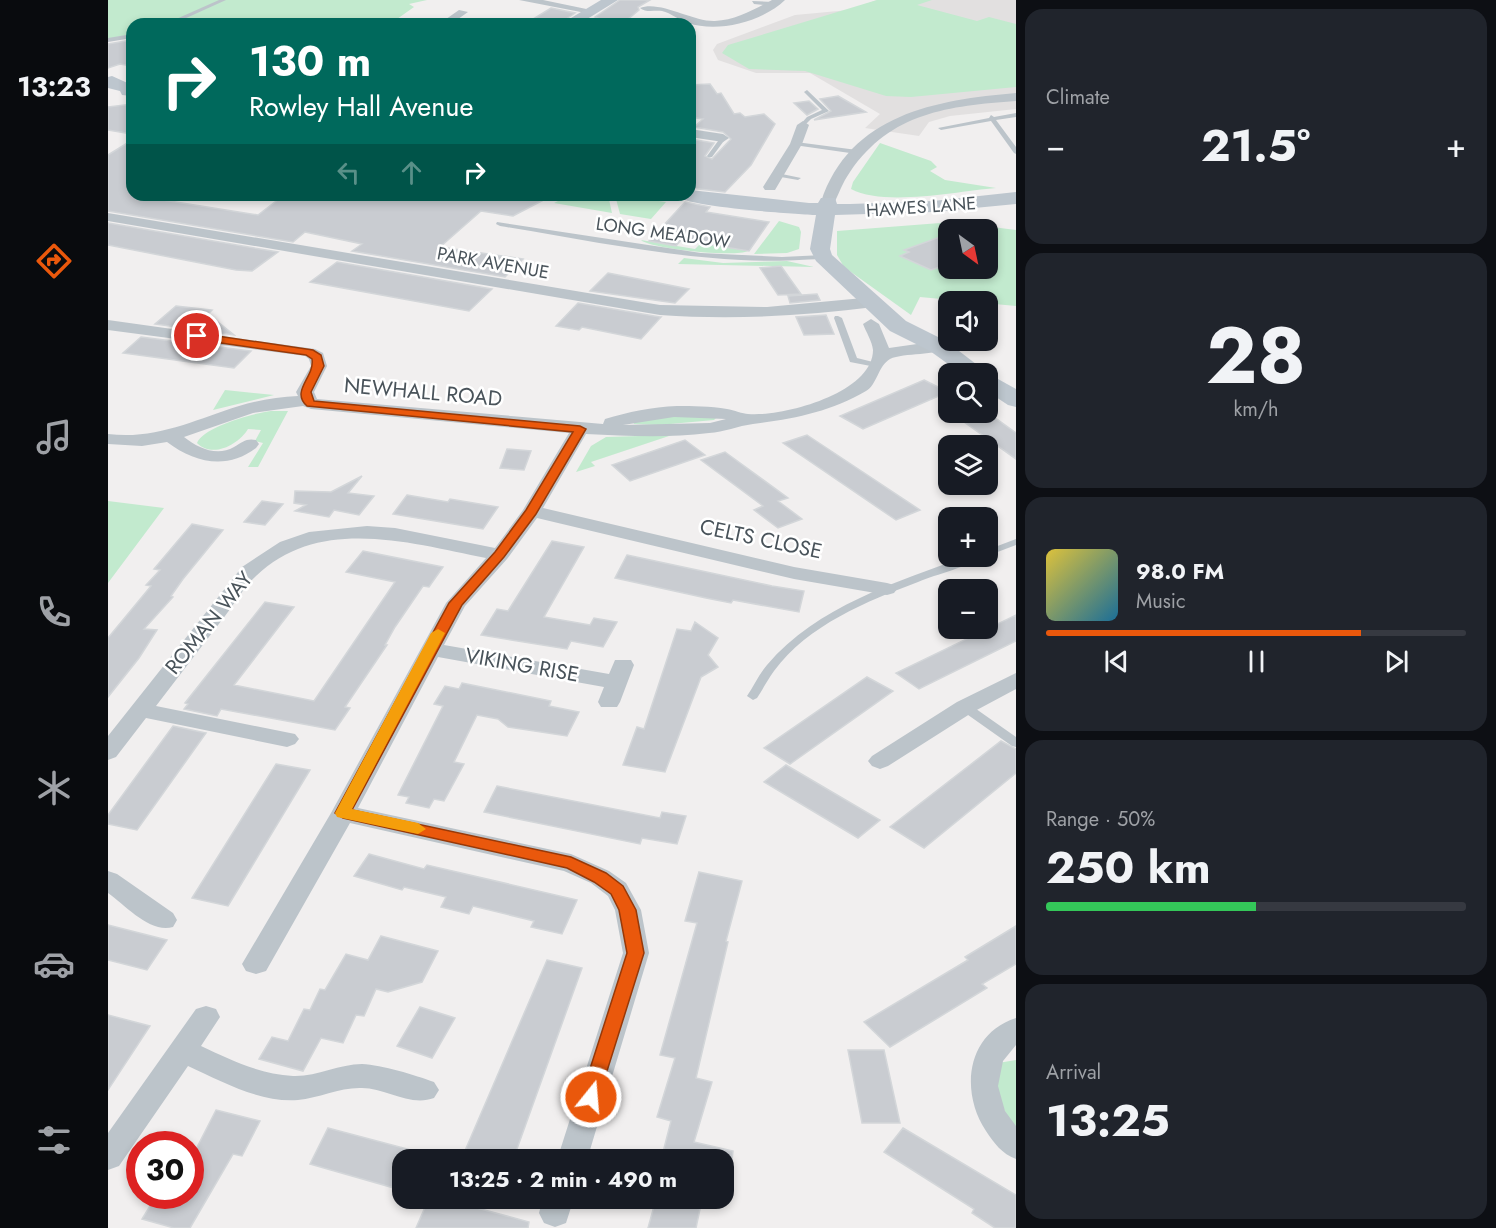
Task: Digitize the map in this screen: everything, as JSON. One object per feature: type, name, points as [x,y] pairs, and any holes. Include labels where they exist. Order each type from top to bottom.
[{"type":"main road","points":[[585,18],[611,0]]},
{"type":"main road","points":[[696,191],[826,206]]},
{"type":"main road","points":[[696,197],[770,207],[826,206]]},
{"type":"main road","name":"HAWES LANE","points":[[826,206],[932,208],[1016,198]]},
{"type":"main road","points":[[826,206],[820,249],[823,257],[898,326],[938,346]]},
{"type":"main road","points":[[945,351],[962,363]]},
{"type":"main road","points":[[998,387],[1013,396]]},
{"type":"street","points":[[524,0],[581,18]]},
{"type":"street","points":[[696,22],[705,24],[739,20],[756,14],[777,2]]},
{"type":"street","points":[[645,8],[671,9],[685,18]]},
{"type":"street","points":[[454,18],[463,12]]},
{"type":"street","points":[[826,206],[832,188],[857,152],[877,131],[911,115],[959,104],[1016,97]]},
{"type":"street","points":[[773,181],[796,144],[803,126]]},
{"type":"street","points":[[696,134],[723,138]]},
{"type":"street","name":"PARK AVENUE","points":[[108,217],[660,310],[719,313],[844,306],[874,302]]},
{"type":"street","points":[[871,324],[881,346],[879,362]]},
{"type":"street","name":"NEWHALL ROAD","points":[[108,325],[309,352],[317,357],[319,366],[305,392],[311,404],[624,431],[710,428],[751,419],[808,411],[848,396],[863,386],[879,362]]},
{"type":"street","points":[[879,362],[892,352],[938,346]]},
{"type":"street","points":[[108,439],[148,441],[172,437],[260,405],[307,400]]},
{"type":"street","points":[[256,964],[343,813],[429,649],[456,603],[500,555],[590,429]]},
{"type":"street","points":[[172,437],[192,450],[218,458],[230,457],[250,444]]},
{"type":"street","name":"CELTS CLOSE","points":[[532,511],[794,573],[887,589]]},
{"type":"street","name":"ROMAN WAY","points":[[108,752],[249,571],[286,546],[309,538],[338,533],[367,532],[395,534],[500,555]]},
{"type":"street","name":"VIKING RISE","points":[[429,649],[616,683]]},
{"type":"street","points":[[880,761],[965,707],[1016,680]]},
{"type":"street","points":[[140,710],[287,739]]},
{"type":"street","points":[[343,813],[571,863],[600,877],[617,890],[628,910],[636,953],[575,1149]]},
{"type":"street","points":[[108,880],[164,920]]},
{"type":"street","points":[[108,1157],[206,1017]]},
{"type":"street","points":[[1016,1029],[1004,1037],[990,1052],[983,1069],[983,1090],[992,1117],[1002,1133],[1016,1146]]},
{"type":"street","points":[[183,1051],[240,1077],[273,1086],[297,1088],[362,1077],[424,1090]]},
{"type":"lane","points":[[182,18],[223,0]]},
{"type":"lane","points":[[753,2],[777,2]]},
{"type":"lane","points":[[108,40],[126,37]]},
{"type":"lane","points":[[803,126],[809,118],[826,111],[807,92]]},
{"type":"lane","points":[[942,128],[991,117],[1016,115]]},
{"type":"lane","points":[[991,117],[1016,152]]},
{"type":"lane","points":[[710,156],[723,138]]},
{"type":"lane","points":[[796,144],[857,152]]},
{"type":"lane","points":[[773,181],[798,178]]},
{"type":"lane","name":"LONG MEADOW","points":[[500,224],[701,256],[747,259],[823,257]]},
{"type":"lane","points":[[838,318],[854,360],[879,362]]},
{"type":"lane","points":[[998,549],[1016,542]]},
{"type":"lane","name":"CELTS CLOSE","points":[[887,589],[948,567]]},
{"type":"lane","points":[[753,696],[760,682],[785,652],[852,607],[887,589]]},
{"type":"lane","points":[[965,707],[1016,743]]},
{"type":"shaded area","points":[[877,0],[1016,0],[1016,109],[950,116],[929,122],[919,136],[865,128],[880,114],[810,73],[756,73],[718,60],[713,50],[717,44],[795,15],[849,10]]},
{"type":"green space","points":[[108,0],[427,0],[409,4],[414,7],[398,18],[126,18],[126,35],[108,39]]},
{"type":"green space","points":[[877,0],[932,0],[917,5],[977,21],[989,17],[1016,24],[1016,87],[911,97],[886,96],[805,71],[749,69],[722,53],[728,45]]},
{"type":"green space","points":[[880,143],[931,161],[937,167],[930,171],[945,180],[996,188],[902,197],[883,197],[851,189],[853,182]]},
{"type":"green space","points":[[558,201],[609,201],[612,213],[554,203]]},
{"type":"green space","points":[[617,201],[666,202],[651,219],[620,214]]},
{"type":"green space","points":[[779,221],[799,227],[801,232],[799,249],[787,253],[754,254]]},
{"type":"green space","points":[[938,223],[938,279],[998,279],[998,228],[1016,230],[1016,306],[998,304],[998,291],[938,291],[938,299],[920,297],[911,315],[844,267],[837,255],[837,231]]},
{"type":"green space","points":[[641,240],[695,249],[701,243],[748,251],[726,253],[692,251],[659,246]]},
{"type":"green space","points":[[684,258],[723,263],[787,261],[814,267],[678,264]]},
{"type":"green space","points":[[225,390],[274,395],[213,410]]},
{"type":"green space","points":[[271,411],[288,411],[258,467],[248,467],[263,443],[255,441],[261,430],[248,429],[238,440],[218,450],[203,448],[197,443],[201,437],[219,426]]},
{"type":"green space","points":[[668,417],[717,417],[714,420],[659,425],[634,424],[633,421]]},
{"type":"green space","points":[[672,435],[591,462],[595,466],[576,472],[591,446],[606,437]]},
{"type":"green space","points":[[108,501],[164,508],[108,583]]},
{"type":"green space","points":[[1016,1060],[1016,1131],[998,1099],[998,1063]]},
{"type":"building","points":[[620,0],[650,0],[638,7],[639,10],[629,18],[595,17]]},
{"type":"building","points":[[551,8],[575,13],[568,18],[535,18]]},
{"type":"building","points":[[126,41],[126,65],[120,64],[108,68],[108,44]]},
{"type":"building","points":[[710,84],[717,94],[721,93],[734,114],[740,113],[745,117],[764,114],[775,124],[751,165],[725,192],[696,189],[696,140],[714,143],[705,156],[712,159],[731,139],[723,132],[696,127],[703,119],[696,118],[696,85]]},
{"type":"building","points":[[838,96],[866,112],[814,120],[831,111],[820,99]]},
{"type":"building","points":[[809,101],[818,109],[807,115],[794,103]]},
{"type":"building","points":[[126,105],[126,133],[108,130],[108,107]]},
{"type":"building","points":[[126,144],[126,201],[170,201],[258,215],[276,201],[542,201],[513,216],[481,211],[440,247],[523,259],[505,277],[352,251],[362,244],[305,232],[293,242],[108,211],[108,155]]},
{"type":"building","points":[[685,202],[710,207],[706,212],[769,222],[749,251],[681,240],[676,246],[649,241]]},
{"type":"building","points":[[108,223],[278,252],[252,271],[236,270],[108,245]]},
{"type":"building","points":[[938,238],[938,268],[931,270],[900,256],[909,252],[904,250]]},
{"type":"building","points":[[337,262],[492,289],[469,311],[310,282]]},
{"type":"building","points":[[781,266],[801,294],[778,295],[760,268]]},
{"type":"building","points":[[608,273],[689,289],[675,303],[590,291]]},
{"type":"building","points":[[817,294],[820,300],[790,303],[788,296]]},
{"type":"building","points":[[578,303],[661,317],[641,339],[582,327],[579,330],[556,326]]},
{"type":"building","points":[[176,306],[212,310],[208,314],[234,335],[155,324]]},
{"type":"building","points":[[826,315],[834,334],[804,335],[796,317]]},
{"type":"building","points":[[141,337],[251,351],[234,368],[123,353]]},
{"type":"building","points":[[924,380],[938,387],[938,396],[863,429],[840,416]]},
{"type":"building","points":[[998,420],[1016,433],[1016,459],[998,446],[998,435],[982,435],[965,423],[998,423]]},
{"type":"building","points":[[807,435],[920,510],[896,520],[783,443]]},
{"type":"building","points":[[685,440],[705,455],[630,481],[612,465]]},
{"type":"building","points":[[507,449],[531,451],[524,470],[500,468]]},
{"type":"building","points":[[725,452],[788,498],[778,501],[802,519],[778,528],[754,510],[763,506],[701,460]]},
{"type":"building","points":[[362,476],[348,493],[374,496],[359,515],[334,510],[329,517],[295,511],[306,505],[294,503],[295,491],[331,492]]},
{"type":"building","points":[[407,495],[498,507],[483,529],[393,514]]},
{"type":"building","points":[[262,501],[283,504],[265,525],[244,522]]},
{"type":"building","points":[[192,524],[223,530],[183,579],[171,596],[173,597],[144,629],[157,630],[139,658],[108,697],[108,638],[151,586],[146,585],[160,570],[154,569]]},
{"type":"building","points":[[552,541],[584,547],[544,617],[590,625],[594,618],[617,622],[603,647],[571,641],[567,649],[481,635],[497,609],[508,611]]},
{"type":"building","points":[[363,551],[443,567],[429,587],[423,586],[395,627],[385,645],[387,645],[345,707],[350,708],[335,730],[221,709],[217,716],[184,709],[188,704],[185,703],[265,602],[294,607],[234,685],[314,701],[395,582],[346,572]]},
{"type":"building","points":[[627,555],[804,591],[799,612],[733,600],[731,603],[615,578]]},
{"type":"building","points":[[1016,615],[1016,641],[919,689],[896,673],[966,639],[998,639],[998,624]]},
{"type":"building","points":[[695,622],[718,638],[708,655],[718,667],[701,677],[665,772],[623,765],[637,727],[644,729],[677,629],[691,631]]},
{"type":"building","points":[[867,677],[893,691],[790,764],[764,748]]},
{"type":"building","points":[[462,683],[551,701],[549,706],[579,712],[567,736],[508,727],[498,719],[477,715],[454,762],[464,764],[444,801],[434,799],[429,808],[406,803],[409,797],[398,795],[443,706],[434,704],[445,686],[459,689]]},
{"type":"building","points":[[173,726],[206,733],[137,830],[108,824],[108,815]]},
{"type":"building","points":[[1001,741],[1016,749],[1016,773],[924,848],[890,827]]},
{"type":"building","points":[[276,764],[310,770],[228,906],[192,898]]},
{"type":"building","points":[[786,765],[880,820],[858,838],[764,782]]},
{"type":"building","points":[[497,786],[660,818],[662,812],[686,816],[677,844],[642,838],[640,844],[484,812]]},
{"type":"building","points":[[369,854],[424,869],[427,865],[577,900],[562,934],[531,927],[534,921],[473,906],[469,914],[441,907],[446,897],[404,887],[402,890],[354,876]]},
{"type":"building","points":[[699,872],[742,881],[726,941],[728,942],[696,1078],[712,1082],[694,1142],[724,1149],[664,1149],[671,1121],[657,1117],[675,1058],[660,1055],[697,923],[685,921]]},
{"type":"building","points":[[108,925],[167,940],[147,970],[108,960]]},
{"type":"building","points":[[1016,926],[1016,964],[982,984],[987,988],[890,1047],[864,1022],[968,960],[965,957]]},
{"type":"building","points":[[381,936],[438,951],[422,982],[388,992],[376,989],[364,1016],[356,1015],[343,1043],[321,1038],[303,1071],[259,1059],[272,1037],[288,1041],[304,1009],[310,1010],[320,989],[325,990],[346,954],[368,960]]},
{"type":"building","points":[[547,960],[582,968],[517,1149],[466,1149]]},
{"type":"building","points":[[420,1007],[455,1018],[432,1058],[397,1046]]},
{"type":"building","points":[[108,1015],[150,1026],[108,1090]]},
{"type":"building","points":[[848,1050],[884,1050],[900,1123],[862,1123]]},
{"type":"building","points":[[216,1110],[260,1121],[242,1156],[233,1154],[204,1204],[204,1134]]},
{"type":"building","points":[[328,1128],[407,1149],[392,1149],[392,1187],[310,1164]]},
{"type":"building","points":[[903,1128],[1016,1195],[1016,1228],[995,1228],[972,1213],[974,1209],[884,1152]]},
{"type":"building","points":[[148,1209],[201,1209],[190,1228],[174,1228],[142,1219]]},
{"type":"building","points":[[424,1209],[481,1209],[529,1222],[528,1228],[416,1228]]},
{"type":"building","points":[[653,1209],[700,1209],[696,1228],[648,1228]]},
{"type":"slow traffic","points":[[418,829],[343,813],[438,633]]},
{"type":"route","points":[[197,336],[309,352],[317,357],[319,366],[305,392],[311,404],[580,429],[532,511],[500,555],[456,603],[429,649],[343,813],[532,852],[571,863],[600,877],[617,890],[628,910],[636,953],[591,1097]]}]
